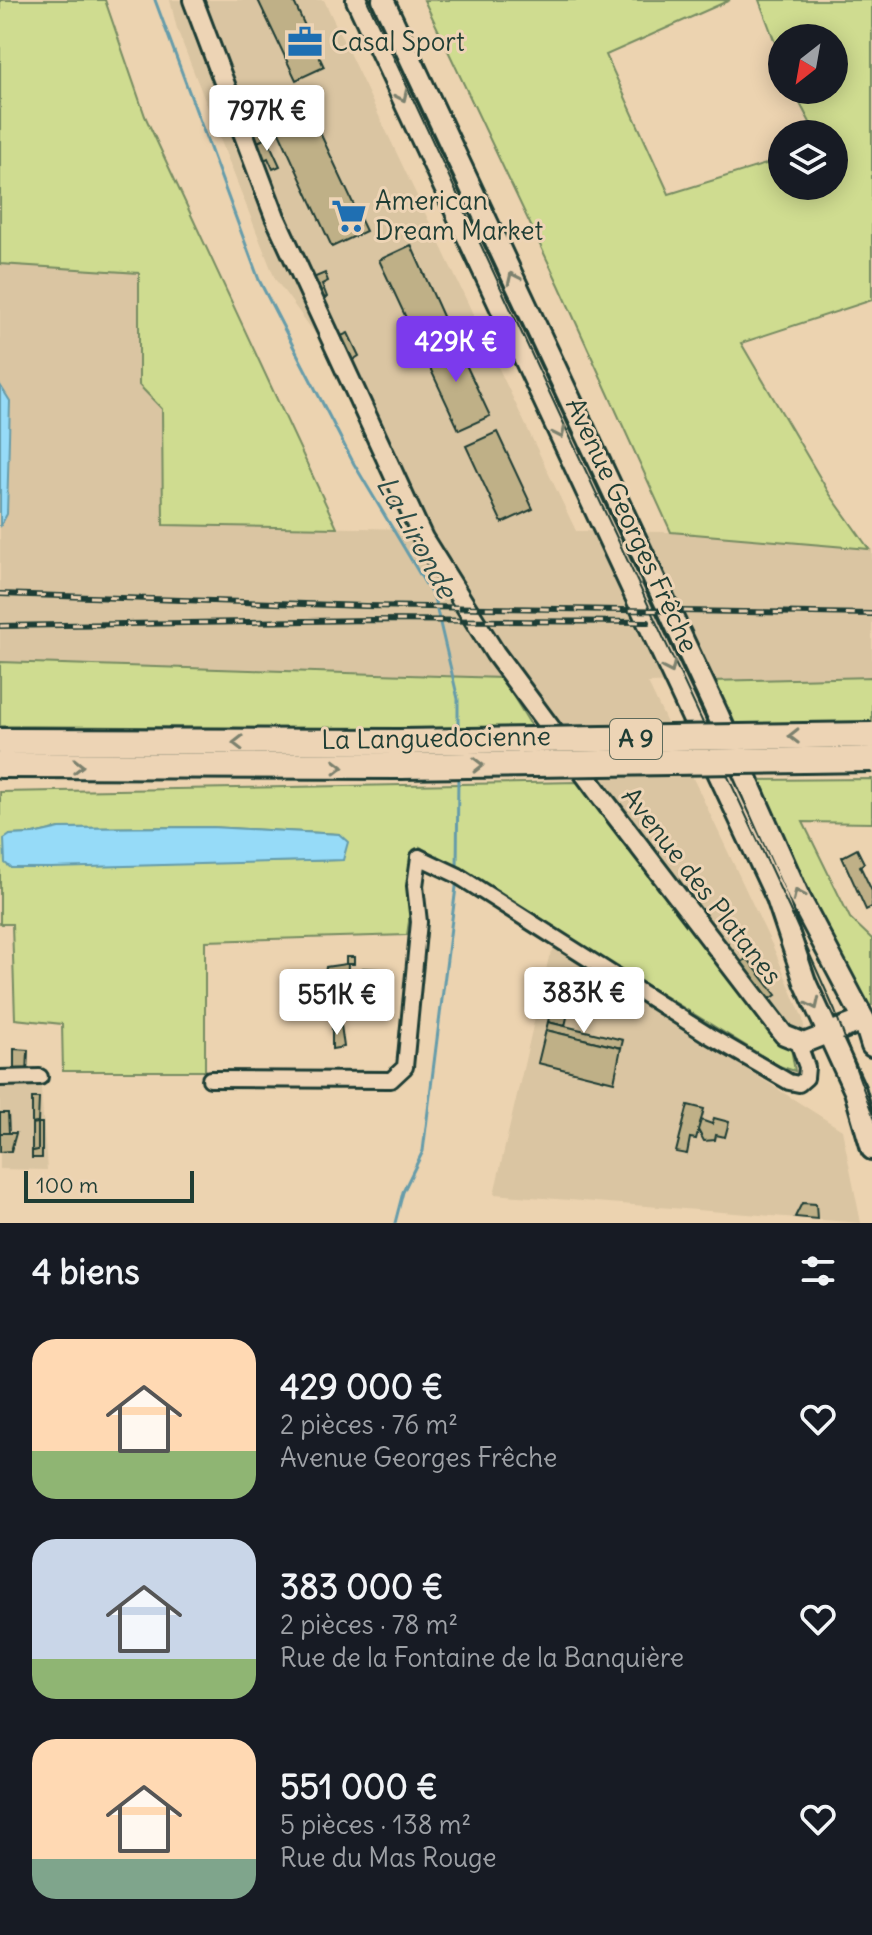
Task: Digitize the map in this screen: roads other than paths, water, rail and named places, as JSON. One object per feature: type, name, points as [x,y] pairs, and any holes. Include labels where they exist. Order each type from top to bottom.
[{"type":"highway","name":"La Languedocienne","points":[[0,765],[400,754],[872,735]]},
{"type":"highway","name":"La Languedocienne","points":[[0,741],[400,754],[872,759]]},
{"type":"main road","name":"Avenue Georges Frêche","points":[[357,0],[777,898],[805,982],[855,1091],[872,1148]]},
{"type":"main road","name":"Avenue Georges Frêche","points":[[383,0],[705,687],[799,897],[868,1019],[872,1046]]},
{"type":"main road","points":[[827,1034],[868,1019]]},
{"type":"street","name":"Avenue des Platanes","points":[[193,0],[260,183],[423,538],[495,653],[600,795],[784,1035],[798,1042]]},
{"type":"street","points":[[210,1079],[391,1080],[405,1067],[419,922],[415,886],[419,857],[457,875],[708,1035],[789,1082],[799,1084],[806,1078],[807,1067],[798,1042],[827,1034]]},
{"type":"street","points":[[0,1078],[40,1077]]},
{"type":"water","points":[[0,385],[10,401],[7,514],[0,527]]},
{"type":"water","points":[[211,827],[339,834],[348,842],[343,860],[51,868],[11,868],[5,863],[4,839],[10,835],[60,828]]},
{"type":"waterway","name":"La Lironde","points":[[155,0],[259,280],[354,464],[434,598],[458,699],[458,731]]},
{"type":"waterway","name":"La Lironde","points":[[457,871],[458,775]]},
{"type":"waterway","name":"La Lironde","points":[[395,1223],[403,1192],[423,1151],[457,879]]},
{"type":"tram line","points":[[367,0],[789,908],[835,1011],[872,1113]]},
{"type":"railway","points":[[0,594],[365,606],[872,614]]},
{"type":"railway","points":[[0,626],[370,620],[648,622]]},
{"type":"place","name":"Casal Sport","points":[[305,42]]},
{"type":"place","name":"American Dream Market","points":[[349,216]]}]
